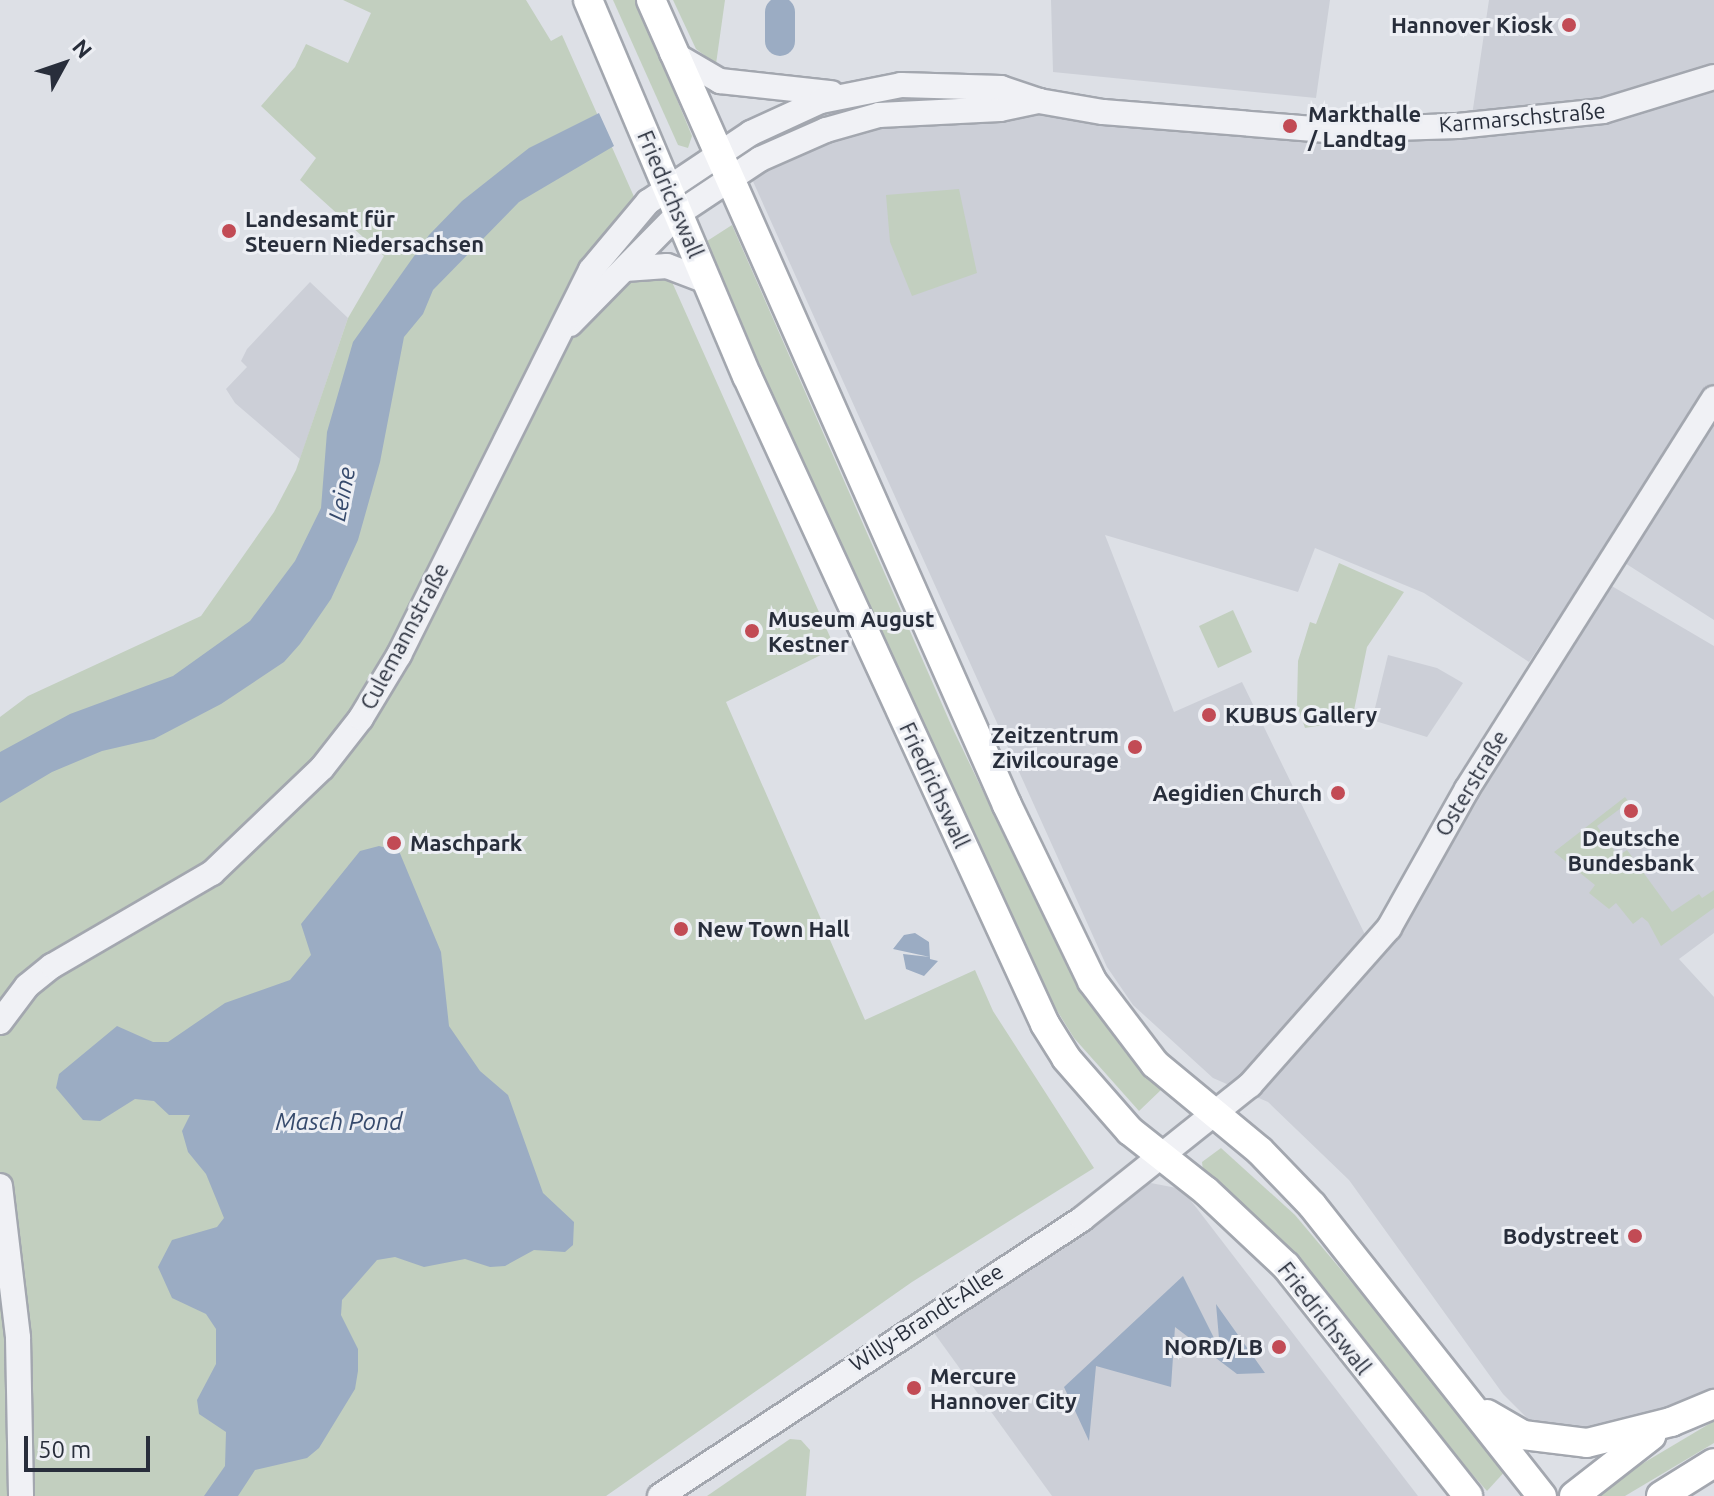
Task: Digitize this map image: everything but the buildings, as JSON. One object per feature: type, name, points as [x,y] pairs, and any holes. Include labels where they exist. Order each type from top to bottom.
[{"type":"main road","name":"Friedrichswall","points":[[588,0],[709,282],[1031,997],[1091,1090],[1162,1158],[1206,1191],[1286,1266],[1440,1465],[1468,1496]]},
{"type":"main road","points":[[651,0],[672,53],[1077,955],[1138,1046],[1217,1114],[1312,1205],[1470,1401],[1542,1496]]},
{"type":"main road","points":[[1470,1401],[1508,1428],[1550,1441],[1587,1443],[1671,1422],[1714,1404]]},
{"type":"main road","points":[[1574,1496],[1671,1422]]},
{"type":"main road","points":[[1661,1496],[1714,1463]]},
{"type":"street","points":[[672,53],[701,72],[740,86],[849,94]]},
{"type":"street","name":"Karmarschstraße","points":[[668,187],[723,165],[867,118],[1039,101],[1286,128],[1458,126],[1603,111],[1714,77]]},
{"type":"street","name":"Karmarschstraße","points":[[723,165],[794,111],[849,94],[901,85],[957,84],[1001,88],[1039,101]]},
{"type":"street","name":"Culemannstraße","points":[[554,341],[723,165]]},
{"type":"street","name":"Culemannstraße","points":[[0,1022],[27,986],[52,966],[212,873],[322,768],[361,718],[399,655],[554,341],[607,247],[668,187]]},
{"type":"street","points":[[625,269],[667,266],[709,282]]},
{"type":"street","name":"Osterstraße","points":[[1190,1136],[1250,1085],[1382,938],[1537,674],[1714,398]]},
{"type":"street","name":"Willy-Brandt-Allee","points":[[660,1496],[1082,1219],[1190,1136]]},
{"type":"street","points":[[0,1186],[18,1338],[21,1496]]},
{"type":"shaded area","points":[[1051,0],[1330,0],[1316,98],[1053,72]]},
{"type":"shaded area","points":[[1489,0],[1714,0],[1714,620],[1603,549],[1529,662],[1424,593],[1315,548],[1298,592],[1105,535],[1174,712],[1242,682],[1374,953],[1394,932],[1610,585],[1714,646],[1714,933],[1679,959],[1714,997],[1714,1404],[1550,1441],[1503,1394],[1349,1180],[1268,1102],[1213,1078],[1133,1005],[1107,967],[751,177],[820,143],[881,129],[1028,115],[1328,137],[1470,129]]},
{"type":"shaded area","points":[[310,282],[348,318],[300,459],[235,403],[226,389],[247,367],[241,361],[247,349]]},
{"type":"shaded area","points":[[1388,655],[1437,668],[1463,683],[1427,737],[1372,720]]},
{"type":"shaded area","points":[[1135,1180],[1182,1189],[1418,1496],[1052,1496],[924,1319]]},
{"type":"green space","name":"Maschpark","points":[[343,0],[526,0],[551,41],[562,35],[835,648],[726,702],[865,1020],[975,970],[993,1011],[1094,1168],[912,1282],[606,1496],[0,1496],[0,717],[28,696],[201,616],[274,512],[296,470],[348,318],[384,256],[300,180],[316,158],[261,106],[295,67],[306,44],[348,63],[371,13]]},
{"type":"green space","points":[[613,0],[636,0],[692,136],[688,148],[678,145]]},
{"type":"green space","points":[[673,0],[725,0],[716,64],[696,49]]},
{"type":"green space","points":[[959,189],[977,273],[912,296],[890,242],[886,195]]},
{"type":"green space","points":[[732,225],[952,727],[1066,964],[1098,1014],[1163,1088],[1139,1111],[1074,1038],[1036,977],[704,243]]},
{"type":"green space","points":[[1339,563],[1404,592],[1367,647],[1352,720],[1305,728],[1297,705],[1298,661],[1310,622],[1316,624]]},
{"type":"green space","points":[[1233,610],[1252,652],[1218,668],[1199,626]]},
{"type":"green space","points":[[1625,797],[1629,802],[1597,826],[1618,856],[1627,850],[1672,912],[1699,894],[1702,898],[1714,890],[1714,908],[1661,946],[1648,922],[1642,917],[1633,924],[1616,903],[1609,909],[1589,893],[1595,885],[1554,852]]},
{"type":"green space","points":[[1221,1148],[1295,1215],[1508,1468],[1487,1491],[1203,1171],[1202,1162]]},
{"type":"green space","points":[[1714,1421],[1714,1443],[1625,1496],[1588,1496]]},
{"type":"green space","points":[[790,1439],[801,1440],[810,1450],[806,1496],[707,1496]]},
{"type":"water","points":[[599,113],[614,146],[519,202],[433,290],[423,314],[404,337],[380,462],[358,540],[331,599],[300,644],[284,662],[221,704],[154,739],[102,751],[52,772],[0,803],[0,752],[70,714],[173,676],[250,621],[295,561],[321,508],[327,432],[353,342],[429,235],[462,201],[529,148]]},
{"type":"water","name":"Masch Pond","points":[[379,846],[399,851],[441,952],[449,1026],[480,1071],[508,1095],[543,1193],[574,1222],[573,1245],[565,1252],[534,1250],[505,1266],[490,1267],[465,1259],[424,1267],[395,1257],[377,1260],[342,1300],[341,1315],[358,1349],[358,1371],[355,1389],[319,1448],[307,1458],[255,1470],[238,1496],[204,1496],[225,1466],[226,1432],[199,1414],[197,1400],[216,1364],[216,1329],[206,1314],[172,1298],[158,1267],[172,1240],[217,1227],[224,1218],[206,1174],[188,1152],[182,1131],[190,1115],[169,1115],[154,1101],[135,1099],[100,1121],[83,1120],[56,1088],[59,1074],[117,1026],[153,1042],[168,1042],[225,1003],[290,980],[311,955],[301,924],[360,851]]},
{"type":"water","points":[[915,933],[929,942],[930,957],[893,949],[904,935]]},
{"type":"water","points":[[903,954],[938,961],[924,976],[906,969]]},
{"type":"water","points":[[1183,1276],[1220,1350],[1216,1304],[1265,1373],[1237,1374],[1175,1327],[1171,1387],[1096,1366],[1089,1441],[1064,1387]]},
{"type":"waterway","name":"Leine","points":[[780,12],[780,41]]},
{"type":"place","name":"Hannover Kiosk","points":[[1569,25]]},
{"type":"place","name":"Markthalle / Landtag","points":[[1290,126]]},
{"type":"place","name":"Landesamt für Steuern Niedersachsen","points":[[229,231]]},
{"type":"place","name":"Museum August Kestner","points":[[752,631]]},
{"type":"place","name":"KUBUS Gallery","points":[[1209,715]]},
{"type":"place","name":"Zeitzentrum Zivilcourage","points":[[1135,747]]},
{"type":"place","name":"Aegidien Church","points":[[1338,793]]},
{"type":"place","name":"Deutsche Bundesbank","points":[[1631,811]]},
{"type":"place","name":"Maschpark","points":[[394,843]]},
{"type":"place","name":"New Town Hall","points":[[681,929]]},
{"type":"place","name":"Bodystreet","points":[[1635,1236]]},
{"type":"place","name":"NORD/LB","points":[[1279,1347]]},
{"type":"place","name":"Mercure Hannover City","points":[[914,1388]]}]
